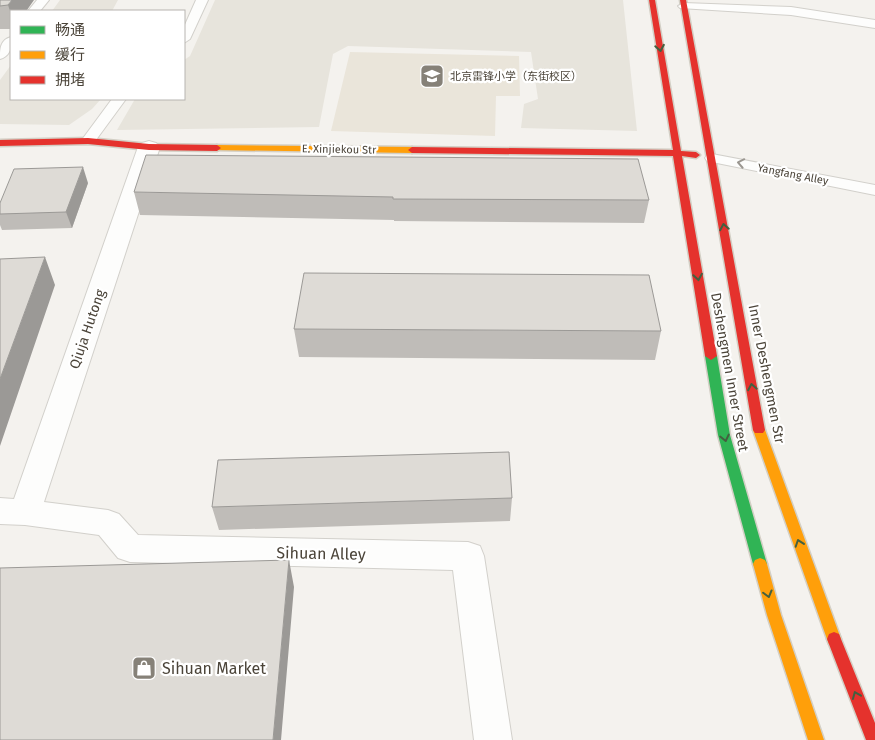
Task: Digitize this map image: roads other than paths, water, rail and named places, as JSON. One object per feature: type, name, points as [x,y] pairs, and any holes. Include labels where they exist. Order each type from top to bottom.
[{"type":"main road","name":"Deshengmen Inner Street","points":[[652,0],[724,436],[774,615],[816,740]]},
{"type":"main road","name":"Inner Deshengmen Str","points":[[684,3],[760,433],[821,607],[874,740]]},
{"type":"main road","name":"E. Xinjiekou Str","points":[[0,143],[88,141],[149,146],[678,153],[712,158]]},
{"type":"street","name":"Qiuja Hutong","points":[[13,511],[149,146]]},
{"type":"street","name":"Sihuan Alley","points":[[13,511],[108,523],[130,548],[468,556],[493,740]]},
{"type":"lane","points":[[35,10],[43,0]]},
{"type":"lane","points":[[185,37],[202,0]]},
{"type":"lane","points":[[684,3],[791,11],[875,24]]},
{"type":"lane","points":[[0,55],[10,42]]},
{"type":"lane","points":[[88,141],[118,100]]},
{"type":"lane","name":"Yangfang Alley","points":[[712,158],[875,190]]},
{"type":"place","name":"北京雷锋小学（东街校区）","points":[[432,76]]},
{"type":"place","name":"Sihuan Market","points":[[144,668]]}]
